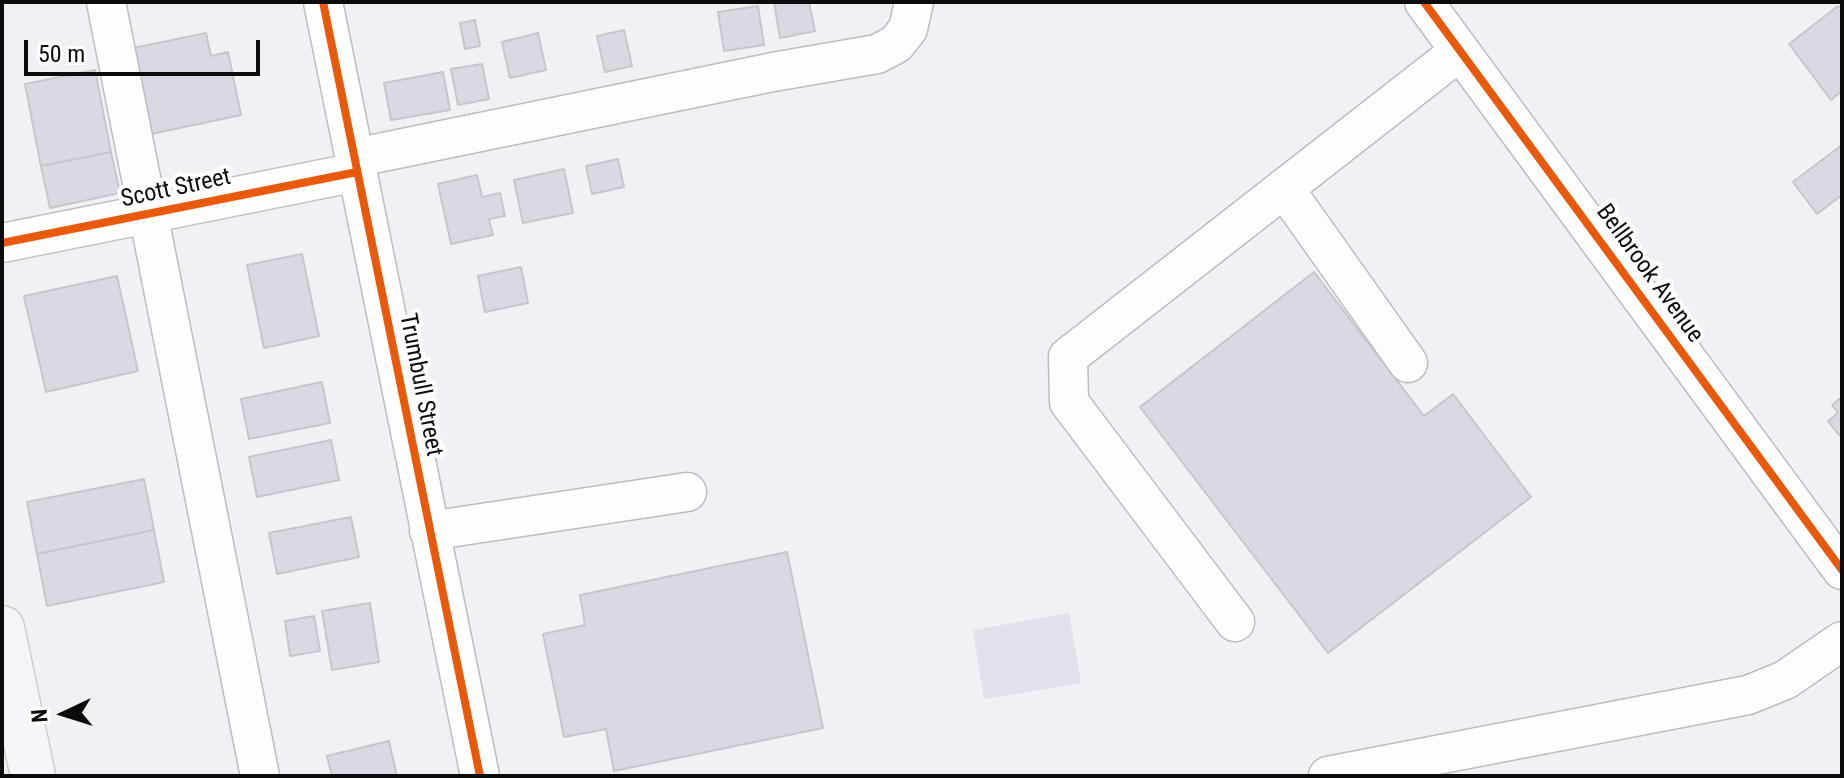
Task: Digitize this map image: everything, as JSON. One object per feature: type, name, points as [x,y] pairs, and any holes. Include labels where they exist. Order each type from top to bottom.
[{"type":"main road","points":[[2,628],[33,776]]},
{"type":"street","points":[[106,2],[260,776]]},
{"type":"street","name":"Trumbull Street","points":[[323,2],[480,776]]},
{"type":"street","name":"Scott Street","points":[[2,243],[149,215],[355,165],[773,72],[877,54],[896,44],[908,29],[914,2]]},
{"type":"street","name":"Bellbrook Avenue","points":[[1424,2],[1842,570]]},
{"type":"street","points":[[1235,622],[1069,402],[1068,357],[1460,51]]},
{"type":"street","points":[[1284,188],[1408,363]]},
{"type":"street","points":[[429,531],[687,492]]},
{"type":"street","points":[[1328,776],[1748,695],[1785,680],[1842,641]]},
{"type":"shaded area","points":[[1069,613],[1081,683],[984,699],[973,630]]},
{"type":"building","points":[[774,2],[809,2],[815,31],[780,38]]},
{"type":"building","points":[[758,6],[764,45],[724,51],[718,12]]},
{"type":"building","points":[[1838,6],[1842,8],[1842,91],[1831,100],[1789,44]]},
{"type":"building","points":[[475,20],[480,46],[465,49],[460,23]]},
{"type":"building","points":[[624,30],[632,66],[605,72],[597,36]]},
{"type":"building","points":[[206,33],[211,56],[228,52],[241,115],[142,136],[124,50]]},
{"type":"building","points":[[538,33],[546,70],[510,78],[502,42]]},
{"type":"building","points":[[482,64],[489,99],[458,105],[451,69]]},
{"type":"building","points":[[95,70],[111,152],[41,166],[25,84]]},
{"type":"building","points":[[443,72],[450,110],[391,120],[384,83]]},
{"type":"building","points":[[1842,145],[1842,195],[1817,214],[1793,182]]},
{"type":"building","points":[[111,152],[120,193],[50,208],[41,166]]},
{"type":"building","points":[[618,159],[624,187],[592,194],[586,166]]},
{"type":"building","points":[[564,169],[573,213],[523,223],[514,180]]},
{"type":"building","points":[[477,175],[482,197],[500,193],[505,216],[489,219],[493,235],[451,244],[438,184]]},
{"type":"building","points":[[302,254],[319,336],[264,348],[247,265]]},
{"type":"building","points":[[521,267],[528,303],[485,312],[478,276]]},
{"type":"building","points":[[1314,272],[1424,416],[1453,394],[1531,497],[1328,653],[1140,407]]},
{"type":"building","points":[[117,276],[138,371],[46,392],[24,296]]},
{"type":"building","points":[[322,382],[330,423],[249,439],[241,399]]},
{"type":"building","points":[[1842,397],[1842,433],[1839,435],[1828,421],[1838,413],[1832,405]]},
{"type":"building","points":[[331,440],[339,480],[257,497],[249,457]]},
{"type":"building","points":[[144,479],[154,530],[37,554],[27,502]]},
{"type":"building","points":[[351,517],[359,557],[277,574],[269,533]]},
{"type":"building","points":[[154,530],[164,582],[47,606],[37,554]]},
{"type":"building","points":[[787,552],[823,728],[614,771],[606,729],[564,737],[543,634],[585,625],[580,595]]},
{"type":"building","points":[[370,603],[379,662],[332,670],[322,611]]},
{"type":"building","points":[[314,616],[320,651],[290,656],[285,621]]},
{"type":"building","points":[[389,741],[397,776],[332,776],[327,756]]},
{"type":"cycle path","points":[[323,2],[480,776]]},
{"type":"cycle path","points":[[1424,2],[1842,570]]},
{"type":"cycle path","points":[[2,243],[357,172]]}]
